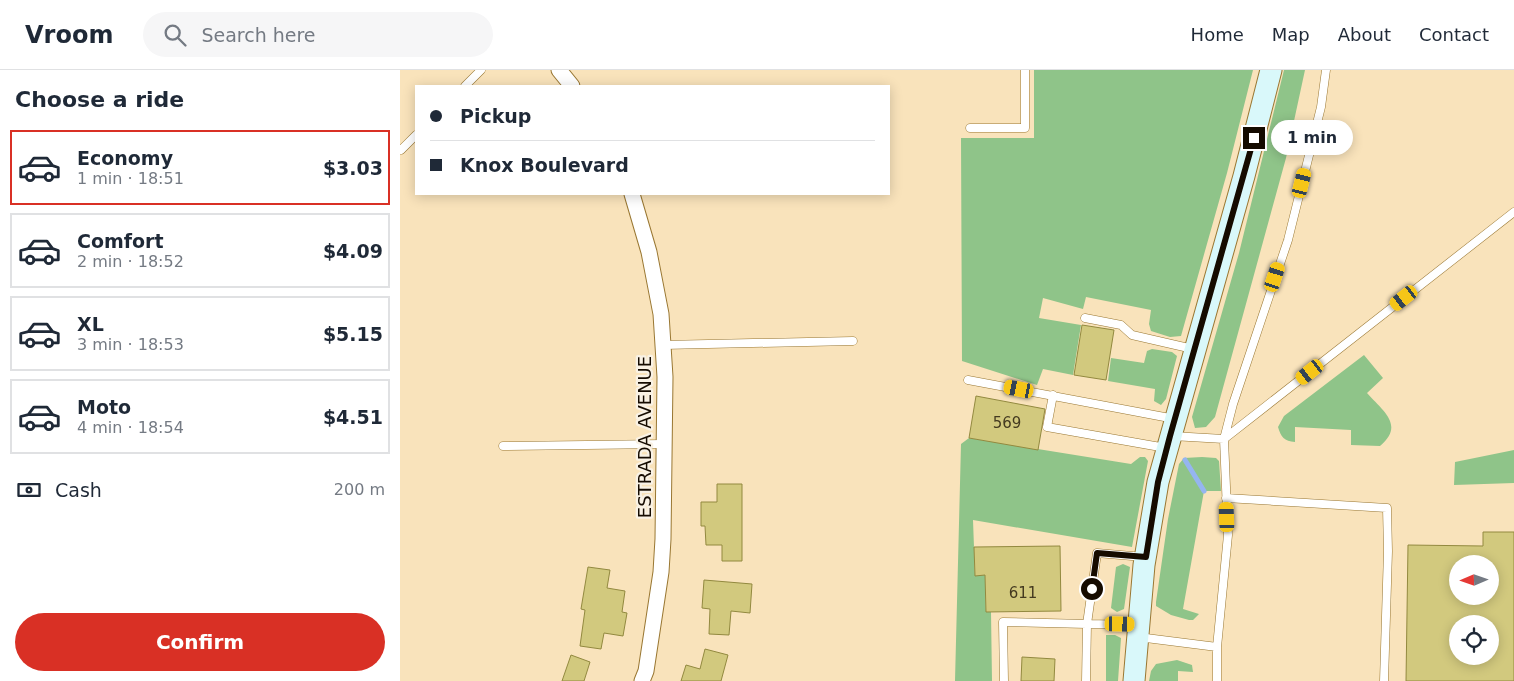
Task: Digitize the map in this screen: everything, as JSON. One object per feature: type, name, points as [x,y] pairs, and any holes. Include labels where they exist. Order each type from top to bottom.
[{"type":"main road","points":[[1134,681],[1137,631],[1158,482],[1244,176],[1271,70]]},
{"type":"street","points":[[559,70],[571,85]]},
{"type":"street","name":"ESTRADA AVENUE","points":[[632,195],[649,252],[661,314],[663,345],[664,444],[661,572],[646,671],[642,681]]},
{"type":"lane","points":[[466,85],[481,70]]},
{"type":"lane","points":[[970,128],[1025,128],[1026,70]]},
{"type":"lane","points":[[1216,681],[1217,647],[1228,535],[1224,439],[1288,240],[1321,107],[1326,70]]},
{"type":"lane","points":[[401,150],[415,136]]},
{"type":"lane","points":[[1052,396],[1047,427],[1224,439],[1514,212]]},
{"type":"lane","points":[[1085,318],[1121,325],[1132,335],[1195,349]]},
{"type":"lane","points":[[663,345],[853,341]]},
{"type":"lane","points":[[968,380],[1052,396],[1171,434]]},
{"type":"lane","points":[[503,446],[664,444]]},
{"type":"lane","points":[[1226,498],[1387,508],[1388,551],[1384,681]]},
{"type":"lane","points":[[1086,681],[1087,624],[1097,553],[1146,557]]},
{"type":"lane","points":[[1004,681],[1003,622],[1087,624],[1137,631],[1217,647]]},
{"type":"green space","points":[[1034,70],[1253,70],[1227,173],[1181,336],[1170,337],[1151,331],[1149,324],[1151,310],[1086,297],[1083,309],[1043,298],[1039,318],[1081,325],[1073,375],[1043,369],[1037,385],[962,361],[961,138],[1034,138]]},
{"type":"green space","points":[[1284,70],[1305,70],[1286,158],[1215,417],[1206,427],[1195,428],[1192,417],[1239,253]]},
{"type":"green space","points":[[1152,349],[1172,352],[1177,356],[1166,399],[1161,405],[1154,401],[1155,389],[1108,381],[1111,358],[1144,363],[1147,351]]},
{"type":"green space","points":[[1364,355],[1383,378],[1367,393],[1385,412],[1391,425],[1391,431],[1380,446],[1351,445],[1351,430],[1295,427],[1295,442],[1284,438],[1278,427],[1284,416]]},
{"type":"green space","points":[[969,438],[1131,464],[1140,457],[1145,457],[1148,461],[1132,547],[973,520],[975,575],[985,575],[986,611],[991,612],[992,681],[955,681],[961,444]]},
{"type":"green space","points":[[1514,450],[1514,483],[1454,485],[1455,462]]},
{"type":"green space","points":[[1184,458],[1216,458],[1219,461],[1221,491],[1204,491],[1183,609],[1199,614],[1193,620],[1189,620],[1171,615],[1156,606],[1156,602],[1168,519],[1179,464]]},
{"type":"green space","points":[[1123,564],[1130,567],[1124,609],[1117,612],[1111,608],[1116,567]]},
{"type":"green space","points":[[1106,635],[1115,635],[1121,638],[1118,681],[1106,681]]},
{"type":"green space","points":[[1177,660],[1192,665],[1193,672],[1178,671],[1178,681],[1149,681],[1151,671],[1156,664]]},
{"type":"building","points":[[1082,325],[1114,330],[1106,380],[1074,375]]},
{"type":"building","points":[[976,396],[1045,409],[1038,450],[969,438]]},
{"type":"building","points":[[717,484],[742,484],[742,561],[722,561],[722,545],[706,545],[705,526],[701,526],[701,502],[717,502]]},
{"type":"building","points":[[1483,532],[1514,532],[1514,681],[1406,681],[1408,545],[1483,546]]},
{"type":"building","points":[[1060,546],[1061,611],[986,612],[985,575],[975,576],[974,547]]},
{"type":"building","points":[[588,567],[610,570],[607,588],[625,591],[622,612],[627,613],[623,636],[604,633],[601,649],[580,646],[585,610],[581,609]]},
{"type":"building","points":[[704,580],[752,584],[750,613],[731,611],[729,635],[709,634],[710,609],[702,608]]},
{"type":"building","points":[[705,649],[728,655],[721,681],[681,681],[686,665],[700,669]]},
{"type":"building","points":[[571,655],[590,662],[584,681],[562,681]]},
{"type":"building","points":[[1022,657],[1055,659],[1054,681],[1021,681]]},
{"type":"waterway","points":[[1185,460],[1204,491]]},
{"type":"route","points":[[1092,589],[1097,553],[1146,557],[1158,482],[1254,138]]}]
